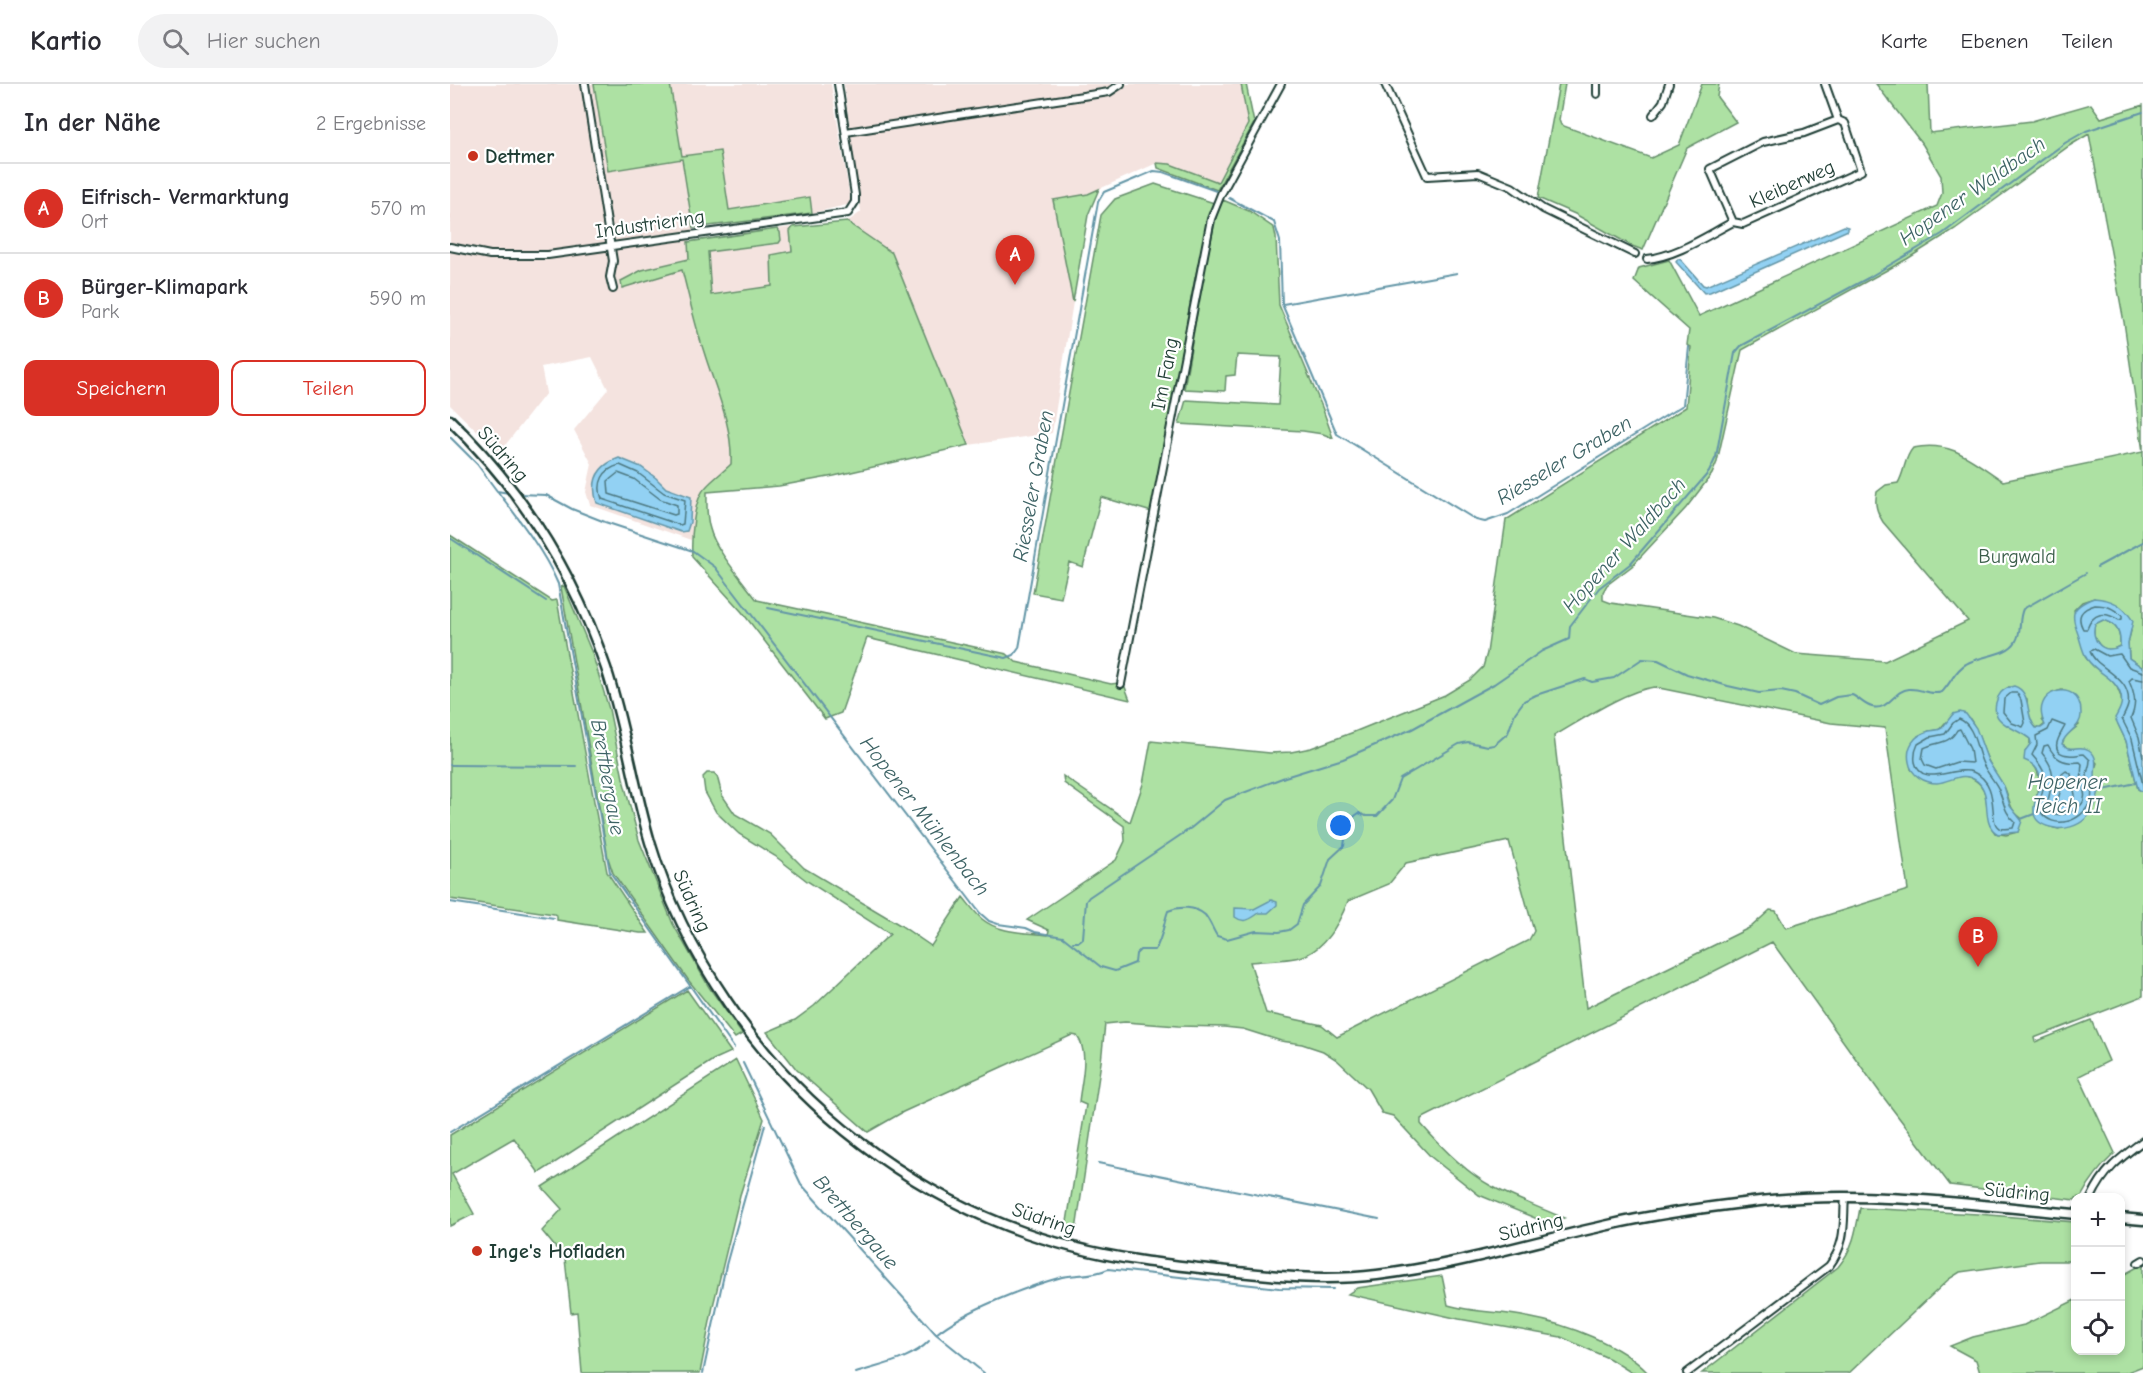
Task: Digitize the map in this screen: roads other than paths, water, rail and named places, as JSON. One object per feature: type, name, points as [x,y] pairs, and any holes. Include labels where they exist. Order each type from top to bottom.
[{"type":"main road","name":"Südring","points":[[450,420],[478,448],[523,504],[565,572],[590,626],[609,681],[651,847],[668,894],[708,972],[750,1033],[784,1073],[842,1128],[893,1167],[946,1199],[1004,1224],[1068,1246],[1107,1255],[1287,1278],[1335,1279],[1434,1267],[1659,1214],[1765,1201],[1845,1196],[1905,1197],[2071,1214]]},
{"type":"main road","points":[[2125,1218],[2143,1220]]},
{"type":"street","points":[[585,84],[613,261],[610,277],[613,289]]},
{"type":"street","points":[[838,84],[846,132],[1109,92],[1121,84]]},
{"type":"street","name":"Im Fang","points":[[1121,684],[1211,219],[1221,194],[1281,84]]},
{"type":"street","points":[[1385,84],[1427,176],[1478,173],[1512,187],[1543,209],[1635,254]]},
{"type":"street","points":[[1597,84],[1597,94]]},
{"type":"street","points":[[1653,115],[1663,102],[1669,84]]},
{"type":"street","name":"Kleiberweg","points":[[1647,259],[1676,251],[1733,222],[1743,224],[1862,171],[1845,123],[1838,120],[1825,84]]},
{"type":"street","points":[[1733,222],[1710,169],[1763,142],[1804,133],[1838,120]]},
{"type":"street","name":"Industriering","points":[[450,247],[490,255],[531,257],[843,215],[853,209],[855,195],[846,132]]},
{"type":"street","points":[[2093,1193],[2112,1165],[2143,1141]]},
{"type":"street","points":[[1687,1373],[1828,1266],[1838,1253],[1843,1238],[1845,1196]]},
{"type":"water","points":[[1844,226],[1848,227],[1848,230],[1710,292],[1704,293],[1676,262],[1678,259],[1681,260],[1706,286]]},
{"type":"water","points":[[619,458],[641,467],[666,488],[691,497],[690,522],[687,531],[681,532],[597,503],[594,488],[597,475],[605,465]]},
{"type":"water","points":[[2094,598],[2112,601],[2121,607],[2133,621],[2128,643],[2129,658],[2143,668],[2143,792],[2138,789],[2126,741],[2115,718],[2121,702],[2119,690],[2087,659],[2076,629],[2074,613],[2076,608]],"holes":[[[2103,620],[2117,629],[2120,646],[2114,649],[2103,648],[2096,641],[2095,624]]]},
{"type":"water","name":"Hopener Teich II","points":[[2014,686],[2024,693],[2032,723],[2036,728],[2045,725],[2041,713],[2043,703],[2048,696],[2065,691],[2073,694],[2079,701],[2081,718],[2062,744],[2069,748],[2086,748],[2093,754],[2096,763],[2095,778],[2099,791],[2091,813],[2075,825],[2055,828],[2043,825],[2037,820],[2034,806],[2040,776],[2038,770],[2030,762],[2024,760],[2025,751],[2031,743],[2030,739],[2004,724],[1996,713],[1995,706],[1999,695],[2005,689]]},
{"type":"water","points":[[1960,712],[1966,714],[1976,728],[1988,761],[2004,786],[2010,806],[2022,821],[2018,832],[1998,834],[1992,829],[1987,817],[1985,794],[1977,781],[1961,777],[1932,783],[1923,780],[1910,767],[1908,757],[1912,742],[1919,735],[1939,730],[1953,714]]},
{"type":"water","points":[[1271,900],[1277,902],[1277,905],[1268,913],[1259,913],[1244,920],[1235,917],[1235,908],[1254,909]]},
{"type":"waterway","name":"Hopener Waldbach","points":[[1073,942],[1078,942],[1083,938],[1086,901],[1089,897],[1191,828],[1225,800],[1285,777],[1343,759],[1412,729],[1494,684],[1542,651],[1569,639],[1570,626],[1599,588],[1630,564],[1709,472],[1716,457],[1735,353],[1741,346],[1868,278],[1942,234],[2065,143],[2086,131],[2143,112]]},
{"type":"waterway","name":"Riesseler Graben","points":[[768,608],[1006,658],[1014,655],[1019,648],[1098,202],[1104,192],[1154,171],[1163,172],[1216,191]]},
{"type":"waterway","name":"Riesseler Graben","points":[[1229,198],[1274,222],[1280,241],[1282,304],[1337,434],[1476,520],[1485,522],[1508,514],[1683,405],[1689,347]]},
{"type":"waterway","points":[[1283,304],[1457,273]]},
{"type":"waterway","name":"Hopener Mühlenbach","points":[[450,437],[477,464],[497,491],[509,493]]},
{"type":"waterway","name":"Brettbergaue","points":[[498,492],[539,548],[558,584],[610,872],[734,1048]]},
{"type":"waterway","name":"Hopener Mühlenbach","points":[[518,494],[546,495],[572,509],[605,522],[693,551],[715,567],[980,913],[989,921],[998,924],[1063,937],[1101,967],[1115,971],[1135,963],[1136,954],[1140,950],[1155,950],[1168,911],[1177,908],[1192,908],[1201,912],[1207,917],[1217,936],[1227,939],[1256,931],[1289,930],[1297,924],[1303,905],[1321,886],[1330,859],[1344,846],[1348,827],[1355,816],[1359,813],[1366,816],[1377,816],[1392,800],[1400,779],[1459,744],[1468,742],[1494,745],[1508,733],[1515,713],[1524,701],[1536,695],[1585,679],[1592,682],[1614,678],[1642,659],[1658,660],[1687,674],[1728,686],[1759,693],[1781,691],[1795,694],[1819,705],[1836,697],[1852,695],[1869,706],[1883,706],[1904,690],[1942,692],[1966,664],[2007,650],[2018,637],[2023,609],[2086,573]]},
{"type":"waterway","points":[[450,538],[546,601]]},
{"type":"waterway","name":"Hopener Mühlenbach","points":[[2097,567],[2143,542]]},
{"type":"waterway","points":[[450,765],[576,766]]},
{"type":"waterway","points":[[2099,791],[2136,783]]},
{"type":"waterway","points":[[2021,819],[2034,814]]},
{"type":"waterway","points":[[450,902],[554,918]]},
{"type":"waterway","points":[[450,1132],[690,986]]},
{"type":"waterway","name":"Brettbergaue","points":[[743,1063],[801,1184],[936,1334],[984,1373]]},
{"type":"waterway","points":[[703,1373],[726,1265],[765,1125]]},
{"type":"waterway","points":[[1098,1163],[1379,1219]]},
{"type":"waterway","points":[[936,1334],[963,1316],[1014,1293],[1062,1277],[1091,1274],[1108,1269],[1279,1288],[1333,1289]]},
{"type":"waterway","points":[[856,1373],[904,1357],[922,1348],[929,1341]]},
{"type":"place","name":"Dettmer","points":[[473,156]]},
{"type":"place","name":"Eifrisch- Vermarktung","points":[[1015,285]]},
{"type":"place","name":"Bürger-Klimapark","points":[[1978,967]]},
{"type":"place","name":"Inge's Hofladen","points":[[477,1251]]},
{"type":"park label","name":"Burgwald","points":[[2017,556]]}]
